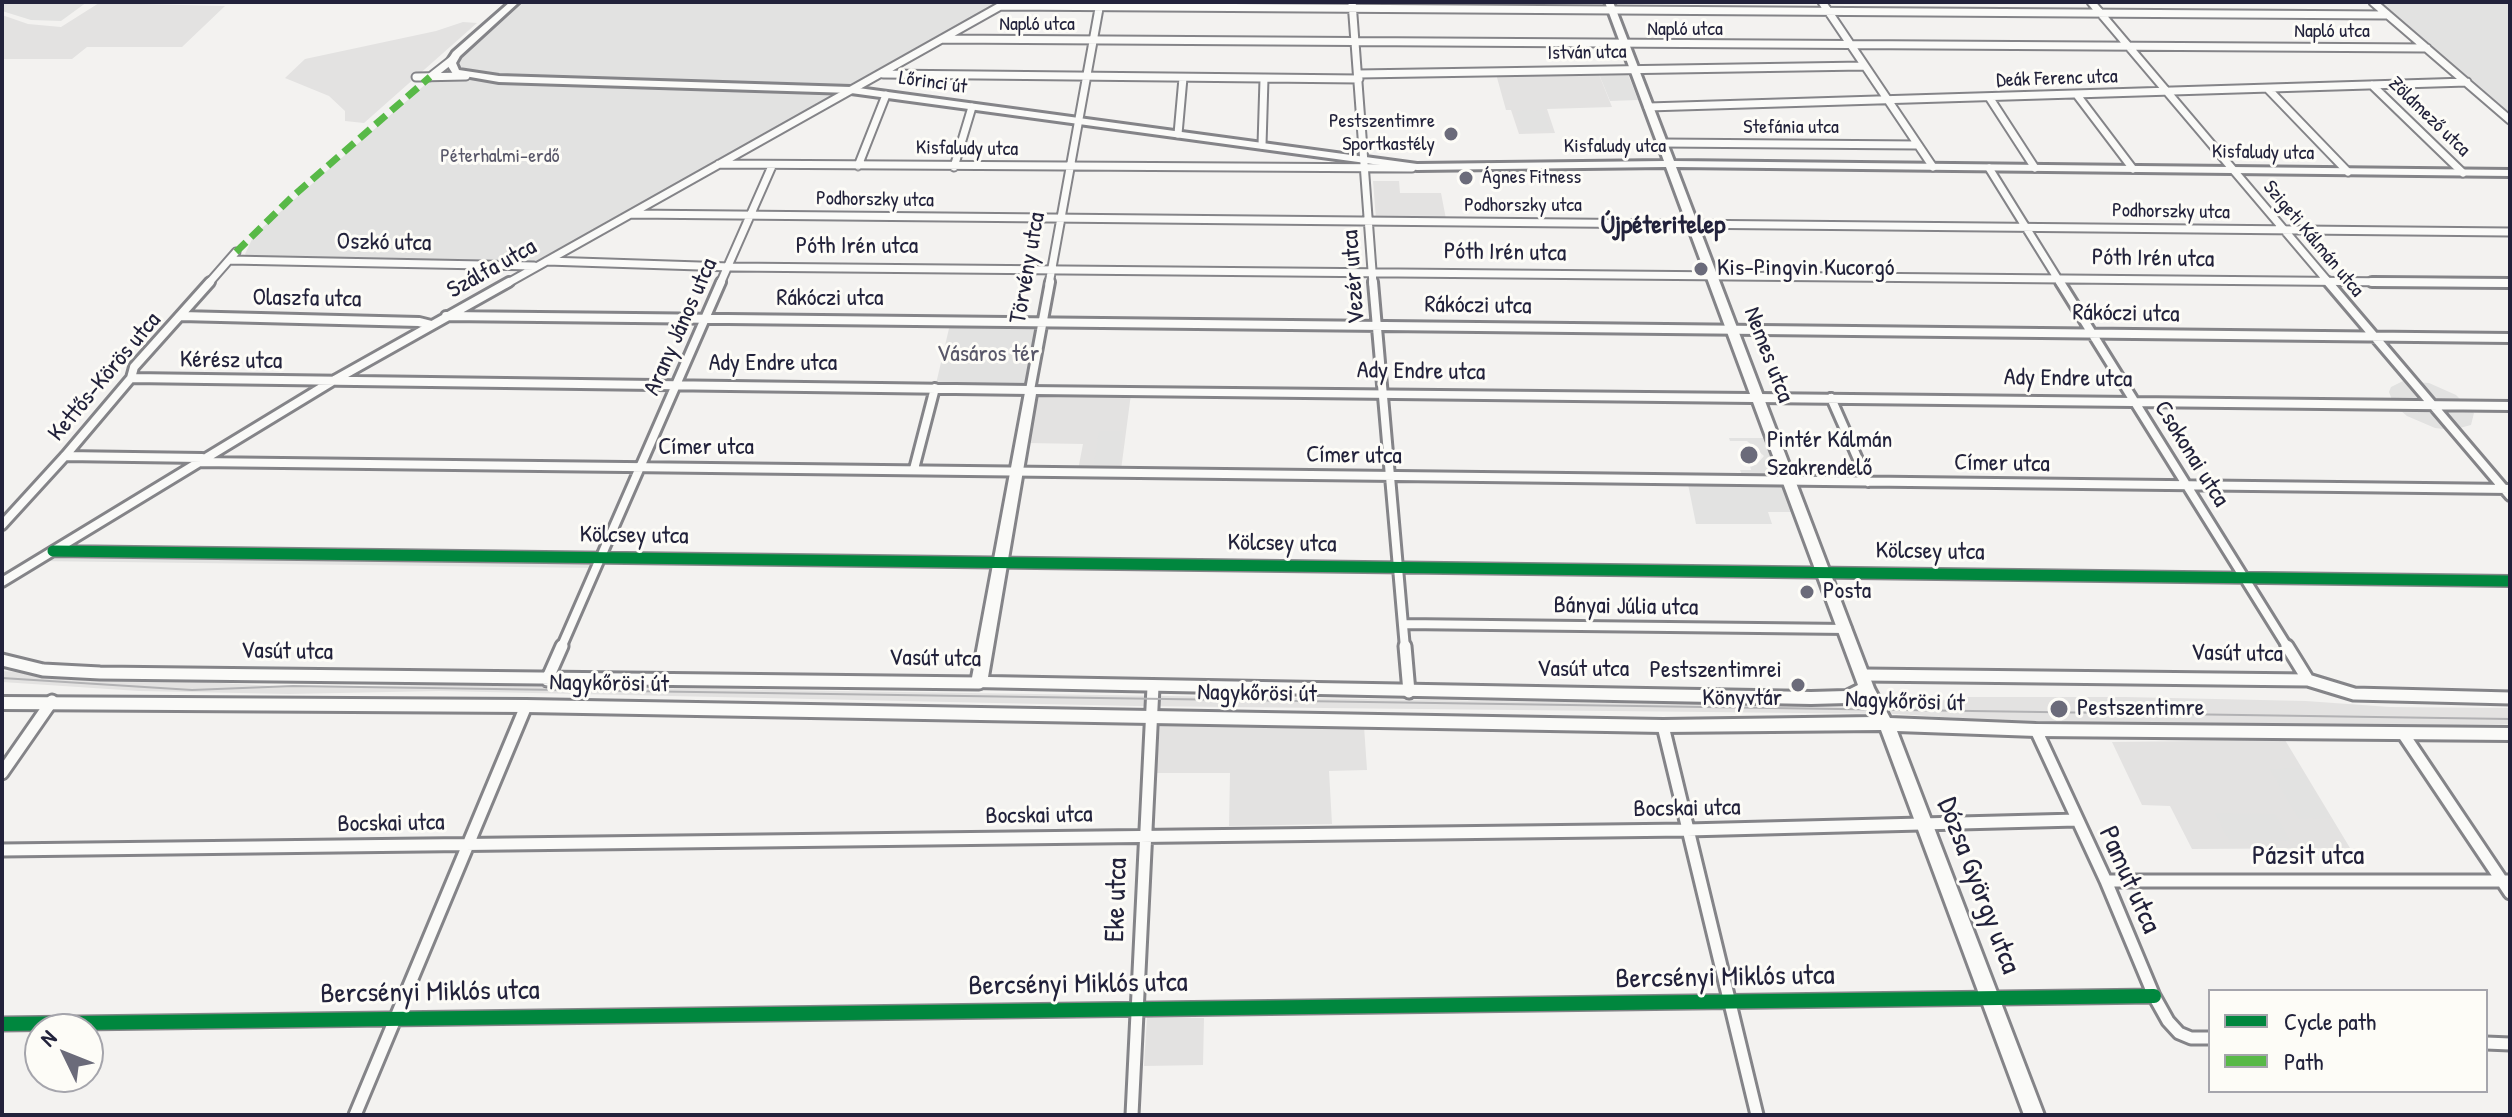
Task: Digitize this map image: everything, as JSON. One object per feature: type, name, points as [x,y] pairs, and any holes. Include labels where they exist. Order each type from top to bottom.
[{"type":"street","points":[[430,77],[515,2]]},
{"type":"street","name":"Szálfa utca","points":[[2,582],[331,382],[1007,2]]},
{"type":"street","points":[[1822,2],[1933,167]]},
{"type":"street","name":"Szigeti Kálmán utca","points":[[2091,2],[2430,405],[2508,491]]},
{"type":"street","points":[[2373,2],[2510,120]]},
{"type":"street","name":"Törvény utca","points":[[979,683],[1099,5]]},
{"type":"street","points":[[1000,6],[1610,6],[1829,12],[2388,15]]},
{"type":"street","name":"Vezér utca","points":[[1352,6],[1388,476],[1409,692]]},
{"type":"street","name":"Nemes utca","points":[[1610,6],[1757,398],[1884,723]]},
{"type":"street","name":"Napló utca","points":[[942,39],[2427,48]]},
{"type":"street","points":[[453,59],[454,69],[466,76]]},
{"type":"street","name":"István utca","points":[[880,74],[1264,79],[1633,68],[1864,66]]},
{"type":"street","points":[[416,77],[466,76]]},
{"type":"street","name":"Lőrinci út","points":[[466,76],[851,90],[1262,145],[1365,164],[1417,167]]},
{"type":"street","points":[[1178,134],[1183,78]]},
{"type":"street","points":[[1262,145],[1264,79]]},
{"type":"street","name":"Deák Ferenc utca","points":[[1648,107],[2467,82]]},
{"type":"street","name":"Zöldmező utca","points":[[2372,85],[2463,173]]},
{"type":"street","points":[[2268,89],[2348,172]]},
{"type":"street","points":[[858,166],[886,95]]},
{"type":"street","points":[[2077,95],[2133,169]]},
{"type":"street","points":[[1989,97],[2035,168]]},
{"type":"street","points":[[954,167],[972,107]]},
{"type":"street","name":"Stefánia utca","points":[[1662,143],[1918,145]]},
{"type":"street","name":"Kisfaludy utca","points":[[719,164],[1068,168],[1365,164]]},
{"type":"street","name":"Kisfaludy utca","points":[[1417,167],[1671,165],[2510,173]]},
{"type":"street","name":"Arany János utca","points":[[547,680],[772,166]]},
{"type":"street","name":"Csokonai utca","points":[[1989,168],[2308,680]]},
{"type":"street","name":"Podhorszky utca","points":[[631,214],[2510,232]]},
{"type":"street","name":"Kettős-Körös utca","points":[[2,525],[65,456],[131,378],[134,367],[236,252]]},
{"type":"street","name":"Oszkó utca","points":[[230,260],[537,267]]},
{"type":"street","name":"Póth Irén utca","points":[[547,261],[730,267],[2510,283]]},
{"type":"street","name":"Olaszfa utca","points":[[181,316],[419,322],[431,325]]},
{"type":"street","name":"Rákóczi utca","points":[[446,316],[2510,338]]},
{"type":"street","name":"Kérész utca","points":[[131,378],[331,382]]},
{"type":"street","name":"Ady Endre utca","points":[[331,382],[2510,406]]},
{"type":"street","points":[[914,469],[935,388]]},
{"type":"street","points":[[1831,398],[1868,482]]},
{"type":"street","name":"Címer utca","points":[[65,456],[640,467],[2508,491]]},
{"type":"street","name":"Kölcsey utca","points":[[53,551],[2510,581]]},
{"type":"street","name":"Bányai Júlia utca","points":[[1403,624],[1847,629]]},
{"type":"street","name":"Vasút utca","points":[[2,660],[43,670],[70,672],[979,683],[1820,698],[1848,697],[1866,682],[2308,680],[2354,694],[2510,698]]},
{"type":"street","name":"Eke utca","points":[[1132,1115],[1143,835],[1153,687]]},
{"type":"street","points":[[2,773],[52,701]]},
{"type":"street","name":"Nagykőrösi út","points":[[2,703],[526,706],[1663,726],[1884,723],[2036,730],[2510,734]]},
{"type":"street","points":[[355,1115],[526,706]]},
{"type":"street","name":"Dózsa György utca","points":[[1884,723],[1891,734],[2034,1115]]},
{"type":"street","points":[[1663,726],[1757,1115]]},
{"type":"street","name":"Pamut utca","points":[[2036,730],[2106,881],[2154,996],[2179,1033],[2191,1038],[2208,1038]]},
{"type":"street","points":[[2404,735],[2506,881],[2510,893]]},
{"type":"street","name":"Bocskai utca","points":[[2,850],[470,842],[1687,830],[2077,820]]},
{"type":"street","name":"Pázsit utca","points":[[2106,881],[2506,881]]},
{"type":"street","name":"Bercsényi Miklós utca","points":[[2,1024],[2154,996]]},
{"type":"street","points":[[2488,1043],[2510,1044]]},
{"type":"shaded area","points":[[99,3],[225,6],[182,47],[87,47],[72,59],[2,59],[2,15],[28,24],[61,27]]},
{"type":"shaded area","points":[[463,22],[477,23],[364,123],[345,121],[345,111],[329,96],[285,78],[305,59],[436,31]]},
{"type":"shaded area","points":[[1598,72],[1612,107],[1547,109],[1555,133],[1519,134],[1511,110],[1506,110],[1496,74]]},
{"type":"shaded area","points":[[1373,181],[1399,181],[1400,193],[1441,193],[1446,219],[1376,219]]},
{"type":"shaded area","points":[[1036,393],[1131,394],[1121,470],[1078,470],[1083,444],[1027,443]]},
{"type":"shaded area","points":[[2,671],[293,687],[443,685],[1825,706],[1892,706],[1968,697],[2125,697],[2306,701],[2390,707],[2510,708],[2510,724],[2324,727],[2020,722],[1896,714],[1135,706],[440,691],[289,694],[139,691],[2,682]]},
{"type":"shaded area","points":[[1160,725],[1364,726],[1367,770],[1329,771],[1332,824],[1229,826],[1230,773],[1156,773]]},
{"type":"shaded area","points":[[2285,740],[2350,848],[2192,849],[2170,806],[2142,805],[2112,742]]},
{"type":"shaded area","points":[[1147,1017],[1204,1018],[1203,1065],[1144,1066]]},
{"type":"green space","points":[[2,2],[87,2],[61,21],[31,20],[2,11]]},
{"type":"green space","name":"Péterhalmi-erdő","points":[[519,2],[1003,2],[537,262],[250,259],[245,254],[254,235]]},
{"type":"green space","points":[[2376,2],[2510,2],[2510,114]]},
{"type":"green space","points":[[1598,72],[1627,72],[1638,100],[1610,101]]},
{"type":"green space","points":[[1544,110],[1551,131],[1522,131],[1516,111]]},
{"type":"green space","name":"Vásáros tér","points":[[951,320],[1041,322],[1030,390],[935,388]]},
{"type":"green space","points":[[2403,381],[2429,383],[2456,395],[2474,413],[2471,425],[2452,430],[2435,428],[2407,416],[2394,405],[2389,392],[2391,387]]},
{"type":"green space","points":[[1099,431],[1123,431],[1119,464],[1094,464]]},
{"type":"green space","points":[[1729,438],[1767,438],[1782,477],[1743,477],[1740,470],[1751,470],[1749,462],[1756,465],[1764,456],[1747,441],[1730,441]]},
{"type":"green space","points":[[1687,479],[1788,481],[1802,512],[1768,512],[1772,524],[1696,524]]},
{"type":"green space","points":[[53,551],[601,557],[597,568],[36,561]]},
{"type":"green space","points":[[2300,768],[2330,818],[2299,819],[2270,769]]},
{"type":"green space","points":[[2215,813],[2275,814],[2290,841],[2229,840]]},
{"type":"railway","points":[[2,678],[192,690],[293,686],[2510,719]]},
{"type":"marked path","points":[[236,252],[292,197],[430,77]]},
{"type":"cycle path","points":[[53,551],[2510,581]]},
{"type":"cycle path","points":[[2,1024],[2154,996]]},
{"type":"place","name":"Pestszentimre Sportkastély","points":[[1451,134]]},
{"type":"place","name":"Ágnes Fitness","points":[[1466,178]]},
{"type":"place","name":"Kis-Pingvin Kucorgó","points":[[1701,269]]},
{"type":"place","name":"Pintér Kálmán Szakrendelő","points":[[1749,455]]},
{"type":"place","name":"Posta","points":[[1807,592]]},
{"type":"place","name":"Pestszentimrei Könyvtár","points":[[1798,685]]},
{"type":"place","name":"Pestszentimre","points":[[2059,709]]},
{"type":"district","name":"Újpéteritelep","points":[[1663,226]]}]
